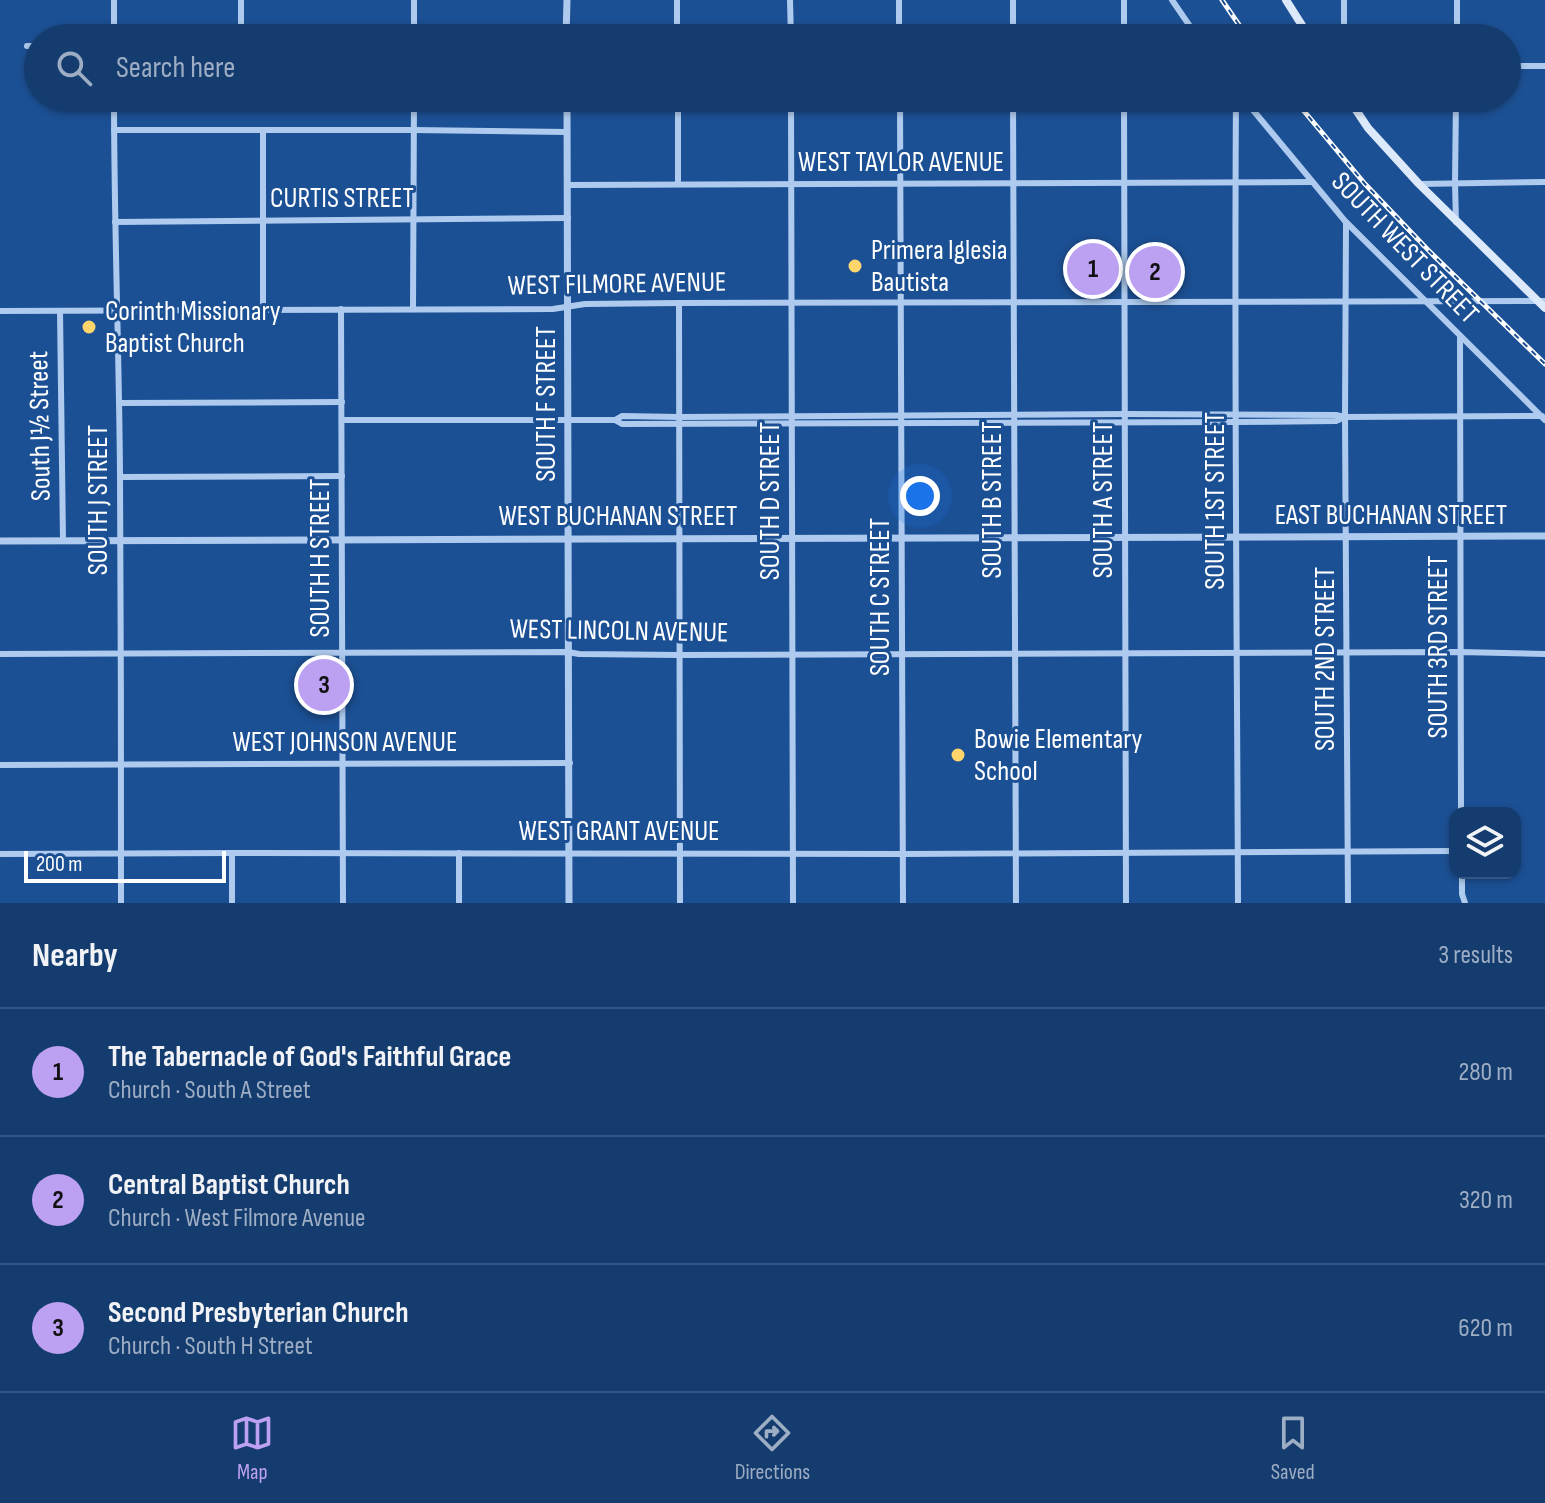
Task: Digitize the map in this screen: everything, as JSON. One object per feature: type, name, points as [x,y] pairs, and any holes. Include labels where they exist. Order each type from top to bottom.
[{"type":"main road","points":[[1286,0],[1301,24]]},
{"type":"main road","points":[[1357,112],[1419,184],[1545,308]]},
{"type":"street","points":[[114,0],[114,24]]},
{"type":"street","points":[[241,0],[241,24]]},
{"type":"street","points":[[414,0],[414,24]]},
{"type":"street","points":[[566,24],[567,0]]},
{"type":"street","points":[[677,0],[677,24]]},
{"type":"street","points":[[790,0],[791,24]]},
{"type":"street","points":[[899,0],[899,24]]},
{"type":"street","points":[[1013,0],[1013,24]]},
{"type":"street","points":[[1124,0],[1124,24]]},
{"type":"street","points":[[1172,0],[1188,24]]},
{"type":"street","points":[[1344,0],[1344,24]]},
{"type":"street","points":[[1457,0],[1457,24]]},
{"type":"street","points":[[1521,66],[1545,66]]},
{"type":"street","name":"SOUTH J STREET","points":[[114,112],[120,477],[121,903]]},
{"type":"street","points":[[413,309],[414,112]]},
{"type":"street","name":"SOUTH F STREET","points":[[567,112],[569,903]]},
{"type":"street","points":[[678,112],[678,184]]},
{"type":"street","name":"SOUTH D STREET","points":[[791,112],[793,903]]},
{"type":"street","name":"SOUTH C STREET","points":[[900,112],[903,903]]},
{"type":"street","name":"SOUTH B STREET","points":[[1013,112],[1016,903]]},
{"type":"street","name":"SOUTH A STREET","points":[[1124,112],[1126,903]]},
{"type":"street","name":"SOUTH 1ST STREET","points":[[1236,112],[1238,903]]},
{"type":"street","name":"SOUTH WEST STREET","points":[[1254,112],[1346,223],[1543,418]]},
{"type":"street","points":[[1456,112],[1456,222]]},
{"type":"street","points":[[114,130],[567,132]]},
{"type":"street","points":[[263,130],[263,309]]},
{"type":"street","name":"WEST TAYLOR AVENUE","points":[[568,185],[1311,182]]},
{"type":"street","points":[[1419,184],[1545,182]]},
{"type":"street","name":"CURTIS STREET","points":[[115,222],[568,218]]},
{"type":"street","name":"SOUTH 2ND STREET","points":[[1346,223],[1348,903]]},
{"type":"street","name":"WEST FILMORE AVENUE","points":[[0,311],[553,309],[568,305],[679,303],[1541,301]]},
{"type":"street","points":[[679,303],[680,903]]},
{"type":"street","name":"SOUTH H STREET","points":[[341,309],[343,903]]},
{"type":"street","name":"South J½ Street","points":[[60,311],[63,540]]},
{"type":"street","name":"SOUTH 3RD STREET","points":[[1460,337],[1461,807]]},
{"type":"street","points":[[119,403],[342,402]]},
{"type":"street","points":[[1014,419],[1126,414],[1336,421],[1345,417],[1543,418]]},
{"type":"street","points":[[342,420],[615,420],[622,424],[679,420],[1014,419],[1125,422],[1236,418]]},
{"type":"street","points":[[120,477],[342,476]]},
{"type":"street","name":"EAST BUCHANAN STREET","points":[[1237,537],[1545,536]]},
{"type":"street","name":"WEST BUCHANAN STREET","points":[[0,541],[1237,537]]},
{"type":"street","name":"WEST LINCOLN AVENUE","points":[[0,654],[1545,654]]},
{"type":"street","name":"WEST JOHNSON AVENUE","points":[[0,765],[570,763]]},
{"type":"street","name":"WEST GRANT AVENUE","points":[[0,854],[1449,851]]},
{"type":"street","points":[[232,853],[232,903]]},
{"type":"street","points":[[459,853],[459,903]]},
{"type":"street","points":[[1462,879],[1465,903]]},
{"type":"railway","points":[[1222,0],[1238,24]]},
{"type":"railway","points":[[1305,112],[1365,184],[1545,364]]},
{"type":"place","name":"Primera Iglesia Bautista","points":[[855,266]]},
{"type":"place","name":"The Tabernacle of God's Faithful Grace","points":[[1093,269]]},
{"type":"place","name":"Central Baptist Church","points":[[1155,272]]},
{"type":"place","name":"Corinth Missionary Baptist Church","points":[[89,327]]},
{"type":"place","name":"Second Presbyterian Church","points":[[324,685]]},
{"type":"place","name":"Bowie Elementary School","points":[[958,755]]}]
